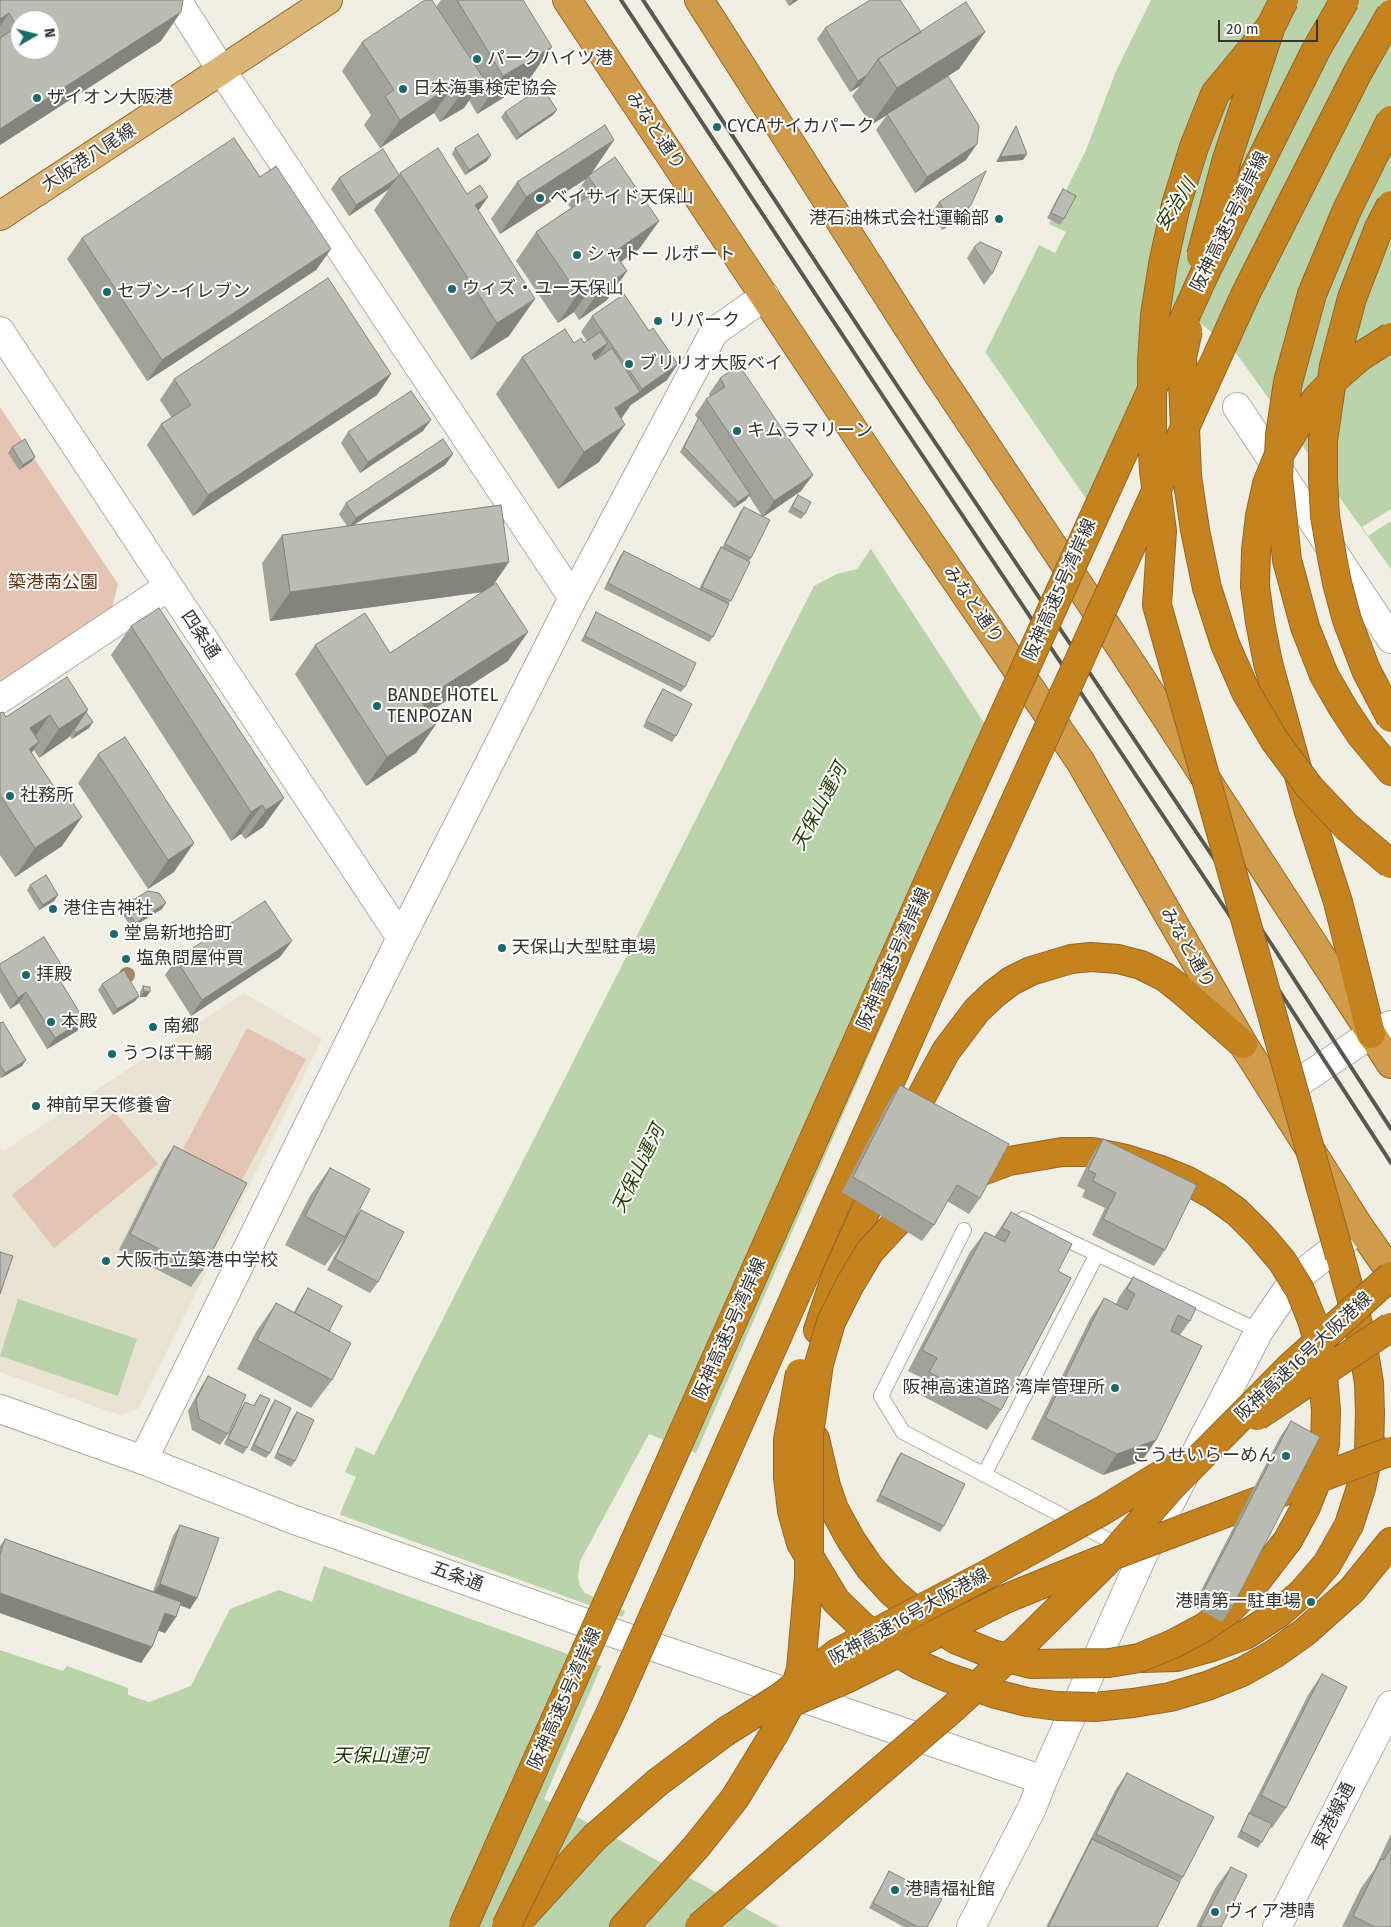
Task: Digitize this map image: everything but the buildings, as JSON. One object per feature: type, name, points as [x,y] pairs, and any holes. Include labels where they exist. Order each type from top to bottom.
[{"type":"highway","name":"みなと通り","points":[[567,0],[876,464],[1080,761],[1243,1044],[1391,1274]]},
{"type":"highway","points":[[699,0],[932,365],[1381,1030]]},
{"type":"highway","points":[[1284,0],[1271,26],[1227,159],[1198,269],[1182,356],[1187,476],[1195,530],[1207,588],[1225,644],[1246,692],[1275,741],[1310,788],[1347,827],[1391,864]]},
{"type":"highway","name":"阪神高速5号湾岸線","points":[[463,1927],[931,876],[1100,502],[1204,275],[1316,50],[1345,0]]},
{"type":"highway","points":[[506,1927],[610,1714],[980,879],[1242,302],[1350,89],[1391,14]]},
{"type":"highway","points":[[812,1350],[810,1388],[812,1426],[817,1456],[834,1509],[851,1540],[870,1568],[892,1592],[920,1616],[955,1639],[992,1654],[1031,1664],[1071,1665],[1109,1663],[1139,1658],[1176,1657],[1212,1647],[1245,1635],[1278,1614],[1303,1592],[1328,1564],[1349,1525],[1361,1488],[1369,1451],[1369,1383],[1355,1311],[1157,605],[1162,531],[1154,471],[1152,362],[1155,315],[1163,264],[1176,205],[1194,147],[1215,94],[1271,26]]},
{"type":"highway","points":[[1391,120],[1346,212],[1312,294],[1288,382],[1280,435],[1278,477],[1287,560],[1305,627],[1324,675],[1343,708],[1361,735],[1391,771]]},
{"type":"highway","points":[[1391,205],[1379,228],[1352,298],[1334,366],[1323,440],[1323,479],[1326,516],[1337,583],[1366,670],[1391,718]]},
{"type":"highway","points":[[1391,337],[1361,356],[1317,398],[1278,457],[1267,484],[1259,525],[1255,586],[1268,663],[1309,812],[1391,1064]]},
{"type":"highway","points":[[912,1114],[946,1051],[972,1016],[994,994],[1011,981],[1031,971],[1071,959],[1091,957],[1118,959],[1141,966],[1165,978],[1185,993],[1243,1044]]},
{"type":"highway","points":[[624,1927],[697,1846],[735,1798],[792,1702],[801,1669],[809,1577],[809,1434],[813,1395],[819,1364],[831,1322],[848,1286],[870,1251],[896,1223],[919,1204],[951,1184],[1009,1161],[1062,1152],[1092,1152],[1158,1168],[1188,1181],[1215,1196],[1237,1212],[1282,1261],[1300,1290],[1312,1320],[1321,1351],[1326,1411],[1324,1444],[1318,1477],[1306,1506],[1288,1540],[1251,1588],[1230,1610],[1203,1628],[1139,1658]]},
{"type":"highway","points":[[864,1215],[837,1273],[812,1350],[799,1376],[788,1440],[788,1477],[792,1511],[801,1543],[836,1601],[882,1643],[919,1665],[968,1685],[1027,1702],[1057,1706],[1094,1707],[1170,1697],[1207,1686],[1242,1672],[1274,1654],[1304,1632],[1352,1590],[1391,1542]]},
{"type":"highway","name":"阪神高速16号大阪港線","points":[[699,1927],[944,1716],[1024,1642],[1106,1562],[1172,1486],[1289,1368],[1391,1274]]},
{"type":"highway","name":"阪神高速16号大阪港線","points":[[513,1927],[595,1837],[658,1782],[726,1732],[779,1698],[837,1653],[984,1576],[1102,1511],[1274,1405],[1391,1327]]},
{"type":"highway","points":[[726,1732],[846,1679],[1005,1599],[1101,1560],[1391,1451]]},
{"type":"main road","name":"大阪港八尾線","points":[[0,216],[328,0]]},
{"type":"street","points":[[177,0],[222,71],[573,598]]},
{"type":"street","points":[[143,1460],[401,938],[573,598],[714,332],[765,296]]},
{"type":"street","name":"四条通","points":[[0,331],[401,938]]},
{"type":"street","points":[[1237,407],[1391,639]]},
{"type":"street","points":[[0,699],[168,587]]},
{"type":"street","points":[[1277,1097],[1381,1030]]},
{"type":"street","points":[[971,1927],[1032,1808],[1142,1557],[1259,1331],[1293,1281],[1360,1228]]},
{"type":"street","name":"五条通","points":[[0,1409],[143,1460],[292,1519],[622,1636],[1043,1780]]},
{"type":"street","name":"東港線通","points":[[1277,1927],[1391,1705]]},
{"type":"lane","points":[[1022,1219],[1259,1331]]},
{"type":"lane","points":[[964,1230],[881,1396],[903,1432],[1142,1557]]},
{"type":"lane","points":[[984,1475],[1096,1254]]},
{"type":"shaded area","name":"大阪市立築港中学校","points":[[244,993],[322,1039],[138,1409],[119,1415],[0,1372],[0,1149],[5,1150]]},
{"type":"green space","name":"築港南公園","points":[[0,407],[118,584],[112,608],[0,682]]},
{"type":"green space","points":[[247,1028],[306,1059],[240,1184],[181,1153]]},
{"type":"green space","points":[[115,1112],[158,1164],[54,1248],[12,1195]]},
{"type":"water","name":"天保山運河","points":[[1151,0],[1391,0],[1391,569],[1236,353],[1184,309],[1002,749],[696,1453],[649,1434],[580,1561],[578,1578],[580,1586],[585,1593],[625,1611],[544,1799],[780,1927],[0,1927],[0,1650],[63,1671],[67,1666],[128,1688],[128,1695],[149,1702],[191,1686],[230,1609],[279,1590],[312,1602],[343,1506],[356,1477],[345,1472],[356,1447],[374,1455],[814,586],[837,574],[857,569],[898,508],[987,349],[1039,245],[1055,253],[1066,232],[1049,224],[1086,150],[1116,71]]},
{"type":"water","points":[[18,1299],[137,1339],[118,1396],[0,1356]]},
{"type":"pier","points":[[984,350],[1098,516],[1003,752],[869,546],[896,507]]},
{"type":"pier","points":[[1391,509],[1391,521],[1368,536],[1362,527]]},
{"type":"pier","points":[[338,1514],[625,1618],[604,1667],[321,1565]]},
{"type":"railway","points":[[621,0],[1256,955],[1391,1163]]},
{"type":"railway","points":[[643,0],[902,393],[1272,945],[1391,1129]]},
{"type":"place","name":"パークハイツ港","points":[[477,59]]},
{"type":"place","name":"日本海事検定協会","points":[[403,89]]},
{"type":"place","name":"ザイオン大阪港","points":[[37,98]]},
{"type":"place","name":"CYCAサイカパーク","points":[[717,127]]},
{"type":"place","name":"ベイサイド天保山","points":[[540,198]]},
{"type":"place","name":"港石油株式会社運輸部","points":[[999,219]]},
{"type":"place","name":"シャトー ルポート","points":[[577,255]]},
{"type":"place","name":"ウィズ・ユー天保山","points":[[452,289]]},
{"type":"place","name":"セブン-イレブン","points":[[107,292]]},
{"type":"place","name":"リパーク","points":[[658,321]]},
{"type":"place","name":"ブリリオ大阪ベイ","points":[[629,364]]},
{"type":"place","name":"キムラマリーン","points":[[737,431]]},
{"type":"place","name":"BANDE HOTEL TENPOZAN","points":[[377,706]]},
{"type":"place","name":"社務所","points":[[10,796]]},
{"type":"place","name":"港住吉神社","points":[[53,909]]},
{"type":"place","name":"堂島新地拾町","points":[[114,934]]},
{"type":"place","name":"天保山大型駐車場","points":[[502,948]]},
{"type":"place","name":"塩魚問屋仲買","points":[[126,959]]},
{"type":"place","name":"拝殿","points":[[26,975]]},
{"type":"place","name":"本殿","points":[[51,1022]]},
{"type":"place","name":"南郷","points":[[153,1027]]},
{"type":"place","name":"うつぼ干鰯","points":[[112,1054]]},
{"type":"place","name":"神前早天修養會","points":[[36,1106]]},
{"type":"place","name":"大阪市立築港中学校","points":[[106,1261]]},
{"type":"place","name":"阪神高速道路 湾岸管理所","points":[[1115,1388]]},
{"type":"place","name":"こうせいらーめん","points":[[1286,1456]]},
{"type":"place","name":"港晴第一駐車場","points":[[1311,1602]]},
{"type":"place","name":"港晴福祉館","points":[[895,1890]]},
{"type":"place","name":"ヴィア港晴","points":[[1215,1912]]},
{"type":"water label","name":"安治川","points":[[1176,205]]}]
